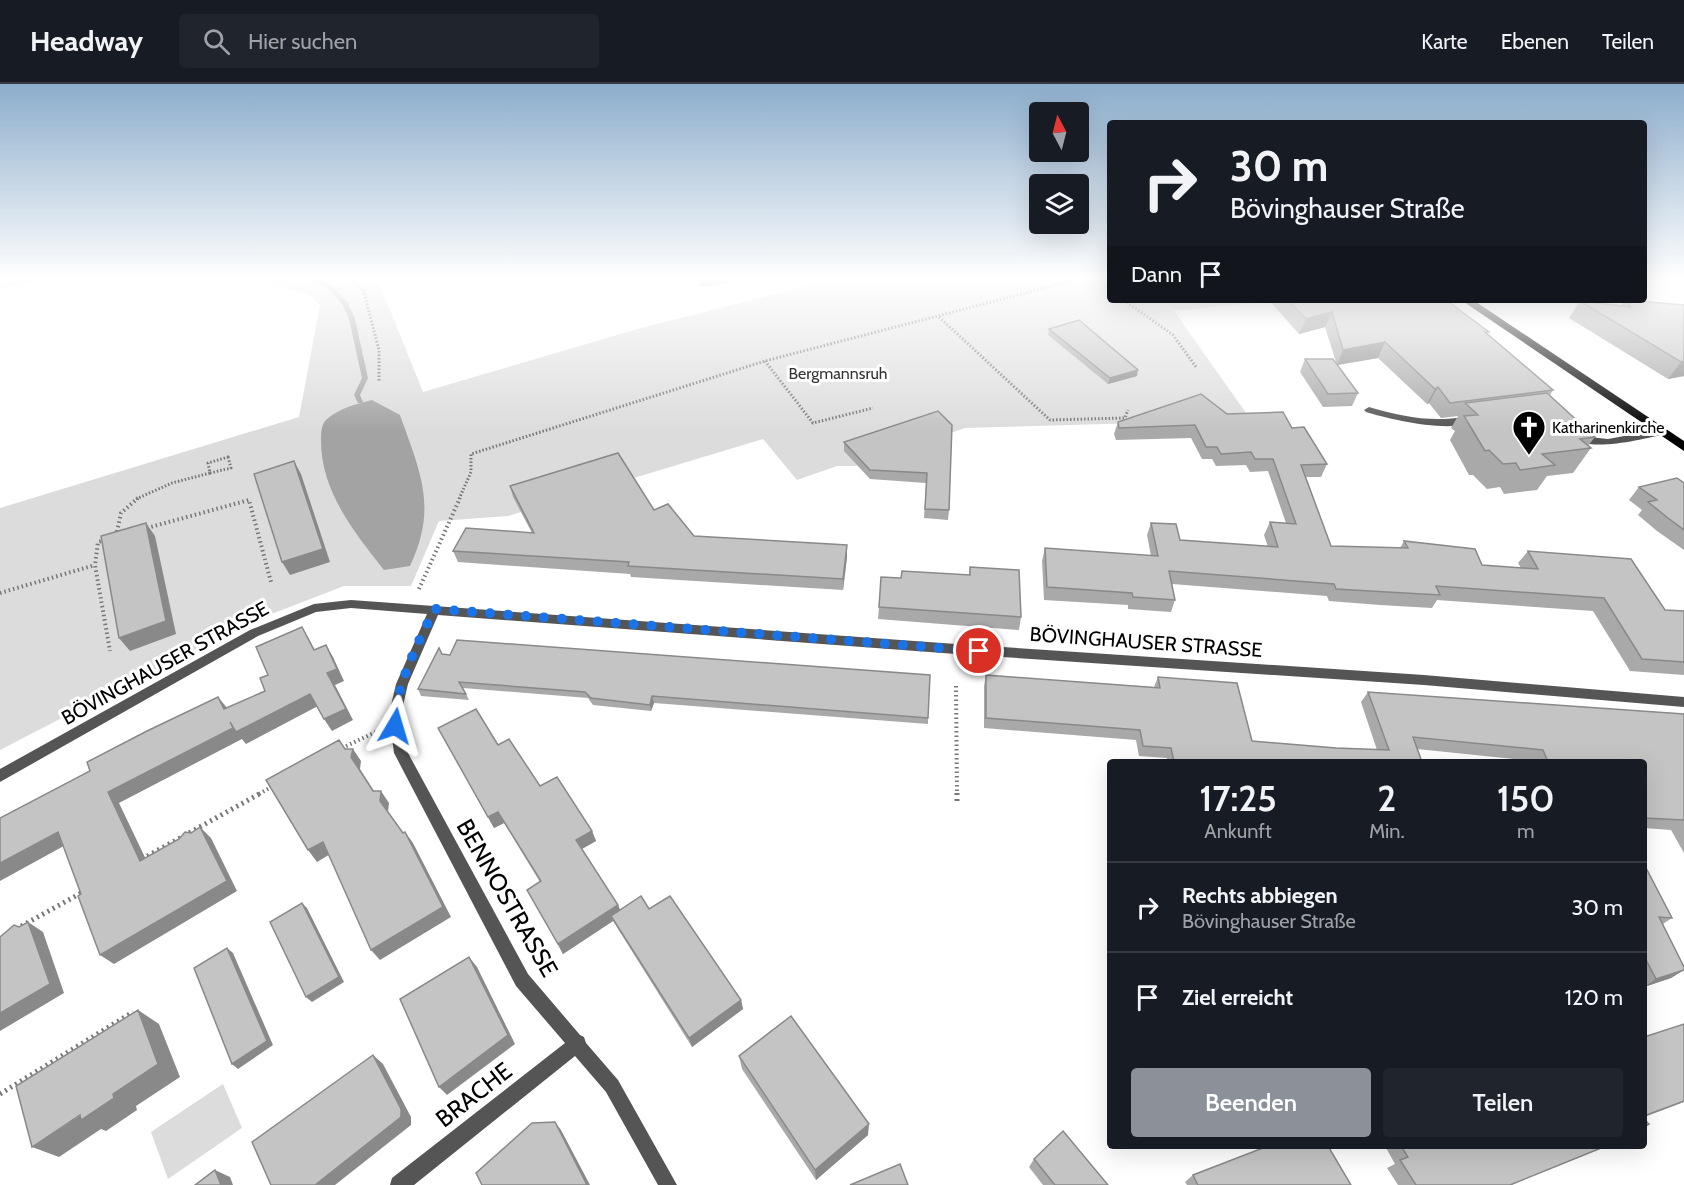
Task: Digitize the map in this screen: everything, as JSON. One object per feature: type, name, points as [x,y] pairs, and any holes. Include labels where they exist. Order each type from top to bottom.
[{"type":"main road","points":[[1507,328],[1684,447]]},
{"type":"street","points":[[1369,410],[1418,423],[1438,424],[1481,419]]},
{"type":"street","points":[[1572,435],[1608,442],[1662,432]]},
{"type":"street","name":"BÖVINGHAUSER STRASSE","points":[[0,776],[254,633],[314,608],[351,604],[411,606],[1684,702]]},
{"type":"street","name":"BENNOSTRASSE","points":[[435,609],[402,684],[395,714],[395,726],[401,753],[522,980],[578,1043],[612,1086],[668,1185]]},
{"type":"street","name":"BRACHE","points":[[399,1185],[578,1043]]},
{"type":"path","points":[[373,328],[379,350],[379,382]]},
{"type":"path","points":[[411,606],[471,472],[471,454],[765,361],[890,328]]},
{"type":"path","points":[[951,328],[1050,420],[1125,418],[1128,410]]},
{"type":"path","points":[[1164,328],[1173,335],[1196,367]]},
{"type":"path","points":[[765,361],[813,423],[873,408]]},
{"type":"path","points":[[116,537],[119,515],[132,500],[158,489],[231,468],[228,457],[208,463],[210,474]]},
{"type":"path","points":[[138,530],[249,500],[272,582]]},
{"type":"path","points":[[110,651],[95,566],[98,542],[127,534]]},
{"type":"path","points":[[0,593],[95,566]]},
{"type":"path","points":[[956,686],[957,805]]},
{"type":"path","points":[[338,750],[369,733],[395,726]]},
{"type":"path","points":[[133,864],[277,784]]},
{"type":"path","points":[[10,932],[92,887]]},
{"type":"path","points":[[0,1094],[133,1011]]},
{"type":"green space","name":"Bergmannsruh","points":[[316,328],[397,328],[423,392],[640,328],[1186,328],[1251,420],[965,428],[855,466],[837,466],[797,480],[763,439],[508,516],[439,521],[411,586],[344,586],[238,627],[0,750],[0,508],[299,417]]},
{"type":"green space","points":[[223,1084],[242,1128],[168,1179],[151,1132]]},
{"type":"shaded area","points":[[372,400],[400,415],[414,454],[423,490],[423,526],[410,566],[384,570],[341,510],[333,494],[322,459],[322,430],[326,420],[336,412]]},
{"type":"building","points":[[1089,328],[1138,370],[1110,378],[1049,329]]},
{"type":"building","points":[[1337,328],[1484,328],[1489,332],[1485,332],[1553,390],[1450,403],[1438,387],[1435,389],[1385,342],[1343,350]]},
{"type":"building","points":[[1625,328],[1684,328],[1684,361],[1681,362]]},
{"type":"building","points":[[1305,359],[1333,359],[1358,393],[1328,394]]},
{"type":"building","points":[[1547,393],[1595,437],[1580,439],[1591,448],[1542,454],[1555,465],[1520,470],[1516,463],[1503,464],[1489,450],[1485,451],[1464,416],[1478,415],[1465,403]]},
{"type":"building","points":[[1201,394],[1227,414],[1283,412],[1292,428],[1304,427],[1327,464],[1301,465],[1331,546],[1408,548],[1404,541],[1475,549],[1482,565],[1538,569],[1528,551],[1631,559],[1665,610],[1684,611],[1684,662],[1642,659],[1604,598],[1436,586],[1440,595],[1336,589],[1334,584],[1169,571],[1175,600],[1133,597],[1132,593],[1047,587],[1045,548],[1158,556],[1151,523],[1176,524],[1180,540],[1278,547],[1270,522],[1296,524],[1273,459],[1255,459],[1251,452],[1221,454],[1217,447],[1206,447],[1195,425],[1119,428],[1118,422]]},
{"type":"building","points":[[938,411],[952,425],[949,510],[925,509],[927,473],[870,470],[844,442]]},
{"type":"building","points":[[618,453],[654,510],[668,504],[694,536],[847,545],[843,579],[628,566],[629,562],[453,551],[466,528],[534,533],[510,486]]},
{"type":"building","points":[[294,461],[323,549],[282,562],[254,474]]},
{"type":"building","points":[[1677,478],[1684,483],[1684,530],[1648,502],[1657,500],[1639,487]]},
{"type":"building","points":[[146,523],[166,621],[119,638],[101,536]]},
{"type":"building","points":[[970,567],[1019,570],[1021,617],[879,607],[881,577],[901,578],[902,571],[970,575]]},
{"type":"building","points":[[302,627],[314,650],[326,645],[337,669],[327,673],[346,709],[324,719],[310,694],[236,732],[230,722],[233,728],[108,792],[140,861],[179,839],[185,832],[191,833],[200,827],[227,881],[100,955],[58,832],[0,863],[0,818],[90,771],[87,762],[147,731],[218,697],[224,709],[265,691],[260,678],[268,675],[256,647]]},
{"type":"building","points":[[457,640],[930,675],[928,718],[652,696],[650,705],[591,698],[585,692],[459,682],[466,694],[418,689],[439,648],[442,654],[450,655]]},
{"type":"building","points":[[986,675],[1160,688],[1158,677],[1237,683],[1252,741],[1336,748],[1389,750],[1368,692],[1684,714],[1684,820],[1647,818],[1647,759],[1547,759],[1543,750],[1413,737],[1421,759],[1173,759],[1171,748],[1143,746],[1140,730],[986,718]]},
{"type":"building","points":[[476,709],[498,745],[509,739],[540,786],[557,777],[592,831],[576,840],[618,905],[558,944],[527,890],[541,881],[498,812],[488,817],[438,728]]},
{"type":"building","points":[[339,740],[345,749],[353,749],[351,757],[373,791],[381,791],[380,801],[403,833],[405,832],[443,907],[371,950],[323,842],[308,850],[266,780]]},
{"type":"building","points":[[1647,870],[1672,918],[1659,917],[1684,967],[1684,970],[1656,979],[1647,962]]},
{"type":"building","points":[[641,896],[649,909],[670,896],[741,1000],[689,1038],[611,916]]},
{"type":"building","points":[[302,903],[339,977],[306,997],[270,922]]},
{"type":"building","points":[[28,922],[50,984],[0,1013],[0,937],[14,925],[19,927]]},
{"type":"building","points":[[227,948],[267,1041],[232,1064],[194,968]]},
{"type":"building","points":[[469,957],[508,1035],[439,1087],[400,999]]},
{"type":"building","points":[[138,1010],[158,1064],[113,1094],[114,1098],[81,1120],[80,1115],[32,1147],[16,1086]]},
{"type":"building","points":[[791,1016],[869,1124],[815,1170],[739,1056]]},
{"type":"building","points":[[1684,1024],[1684,1101],[1647,1115],[1647,1036]]},
{"type":"building","points":[[373,1055],[401,1109],[401,1117],[315,1185],[271,1185],[252,1142]]},
{"type":"building","points":[[555,1122],[587,1185],[482,1185],[476,1173],[532,1123]]},
{"type":"building","points":[[1063,1131],[1108,1185],[1055,1185],[1034,1159]]},
{"type":"building","points":[[1260,1149],[1330,1149],[1351,1185],[1198,1185],[1193,1175]]},
{"type":"building","points":[[1403,1149],[1599,1149],[1510,1185],[1416,1185],[1400,1160],[1408,1157]]},
{"type":"building","points":[[900,1164],[908,1185],[850,1185]]},
{"type":"building","points":[[215,1170],[221,1185],[195,1185]]},
{"type":"waterway","points":[[354,328],[365,378],[357,395],[360,402]]},
{"type":"place","name":"Katharinenkirche","points":[[1529,456]]},
{"type":"route","points":[[395,726],[395,714],[402,684],[435,609],[979,651]]}]
